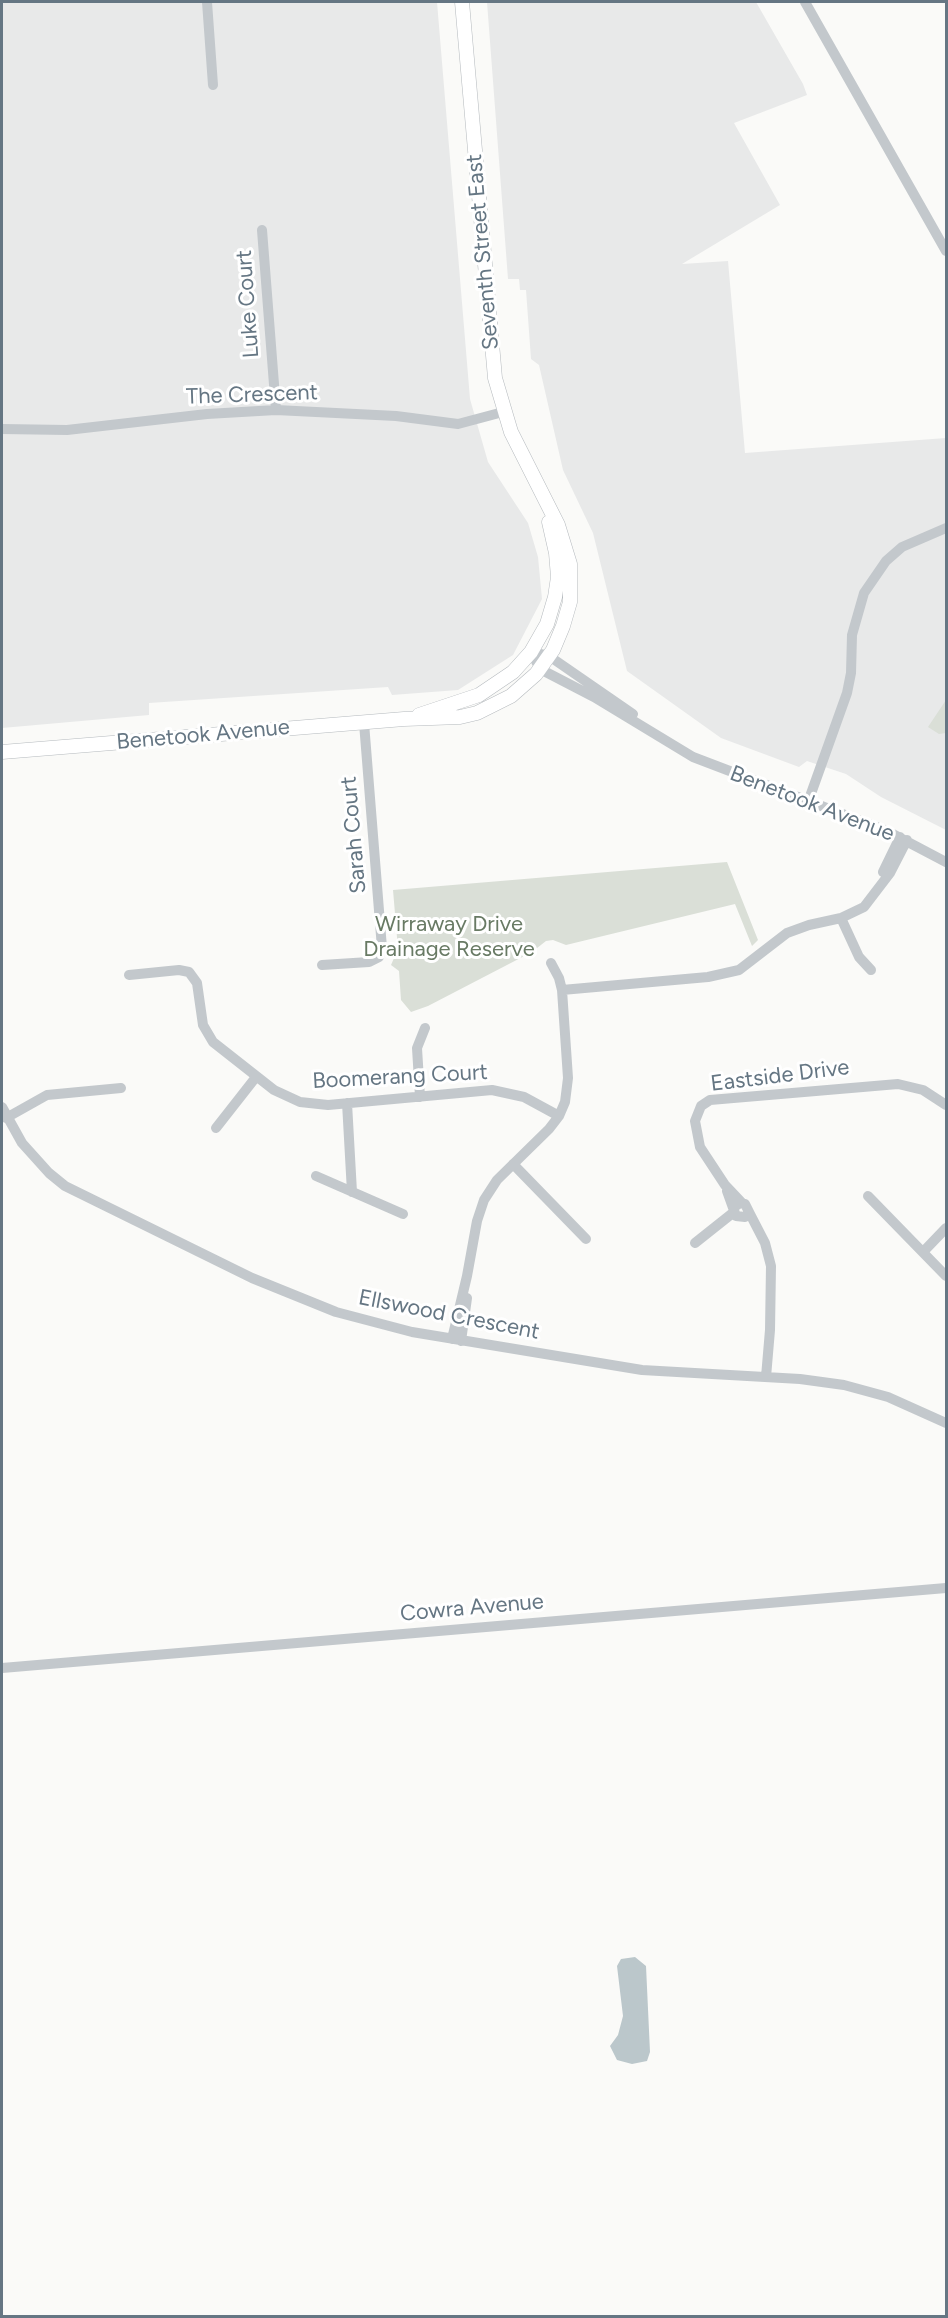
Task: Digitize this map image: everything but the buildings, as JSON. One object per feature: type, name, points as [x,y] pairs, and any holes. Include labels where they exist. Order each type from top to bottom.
[{"type":"main road","name":"Seventh Street East","points":[[462,2],[492,356],[503,412],[540,494],[558,525],[566,546],[571,584],[565,620],[549,656],[540,669]]},
{"type":"main road","name":"Seventh Street East","points":[[531,652],[549,618],[558,578],[553,535],[540,494]]},
{"type":"main road","name":"Benetook Avenue","points":[[404,719],[479,695],[513,672],[531,652]]},
{"type":"main road","name":"Benetook Avenue","points":[[2,752],[404,719],[439,720],[477,713],[511,696],[540,669]]},
{"type":"street","points":[[207,2],[213,85]]},
{"type":"street","points":[[805,2],[946,251]]},
{"type":"street","name":"Luke Court","points":[[262,230],[276,410]]},
{"type":"street","name":"The Crescent","points":[[2,429],[67,430],[218,413],[276,410],[396,416],[458,424],[503,412]]},
{"type":"street","points":[[808,802],[846,693],[851,673],[852,635],[864,593],[886,561],[902,547],[946,528]]},
{"type":"street","points":[[531,652],[540,669]]},
{"type":"street","name":"Benetook Avenue","points":[[531,652],[549,656],[594,685],[676,747]]},
{"type":"street","name":"Benetook Avenue","points":[[540,669],[594,697],[676,747],[717,767],[904,839],[946,862]]},
{"type":"street","name":"Sarah Court","points":[[322,965],[369,962],[378,957],[382,948],[364,723]]},
{"type":"street","points":[[562,990],[728,974],[751,963],[788,933],[809,925],[841,918],[864,907],[876,892],[904,839]]},
{"type":"street","points":[[841,918],[859,957],[871,970]]},
{"type":"street","points":[[457,1340],[477,1221],[484,1200],[497,1180],[559,1116],[565,1102],[568,1078],[562,990],[551,963]]},
{"type":"street","name":"Boomerang Court","points":[[129,975],[179,970],[192,975],[197,983],[200,1014],[208,1036],[221,1050],[274,1090],[300,1102],[347,1103],[503,1091],[524,1097],[559,1116]]},
{"type":"street","points":[[420,1097],[417,1047],[425,1028]]},
{"type":"street","points":[[216,1128],[256,1077]]},
{"type":"street","name":"Eastside Drive","points":[[770,1377],[771,1266],[765,1243],[740,1212],[704,1155],[698,1140],[697,1115],[701,1106],[710,1100],[898,1084],[923,1090],[946,1105]]},
{"type":"street","points":[[6,1118],[47,1095],[121,1088]]},
{"type":"street","points":[[347,1103],[352,1192]]},
{"type":"street","name":"Ellswood Crescent","points":[[2,1107],[6,1118],[35,1159],[65,1186],[177,1239],[252,1278],[309,1303],[381,1325],[457,1340],[656,1372],[817,1380],[866,1389],[915,1407],[946,1423]]},
{"type":"street","points":[[513,1164],[586,1239]]},
{"type":"street","points":[[316,1176],[403,1214]]},
{"type":"street","points":[[868,1196],[946,1276]]},
{"type":"street","points":[[695,1244],[740,1212]]},
{"type":"street","points":[[923,1252],[946,1228]]},
{"type":"street","name":"Cowra Avenue","points":[[2,1668],[946,1588]]},
{"type":"shaded area","points":[[2,2],[437,2],[470,399],[488,462],[528,523],[538,557],[542,599],[513,655],[458,690],[392,695],[388,687],[149,703],[149,715],[2,728]]},
{"type":"shaded area","points":[[487,2],[756,2],[803,84],[807,95],[734,123],[780,205],[682,264],[728,261],[745,453],[946,438],[946,830],[881,797],[846,774],[807,761],[799,767],[721,738],[627,671],[593,533],[563,470],[539,365],[531,359],[526,290],[520,290],[519,279],[508,279]]},
{"type":"shaded area","points":[[635,1957],[646,1966],[650,2052],[647,2061],[632,2064],[617,2060],[610,2046],[618,2035],[623,2016],[617,1966],[621,1959]]},
{"type":"green space","points":[[946,700],[946,733],[939,734],[928,727]]},
{"type":"green space","name":"Wirraway Drive Drainage Reserve","points":[[727,862],[758,940],[752,946],[735,904],[566,945],[553,940],[546,941],[532,952],[428,1006],[411,1012],[401,1000],[399,971],[391,965],[398,949],[393,890]]}]
